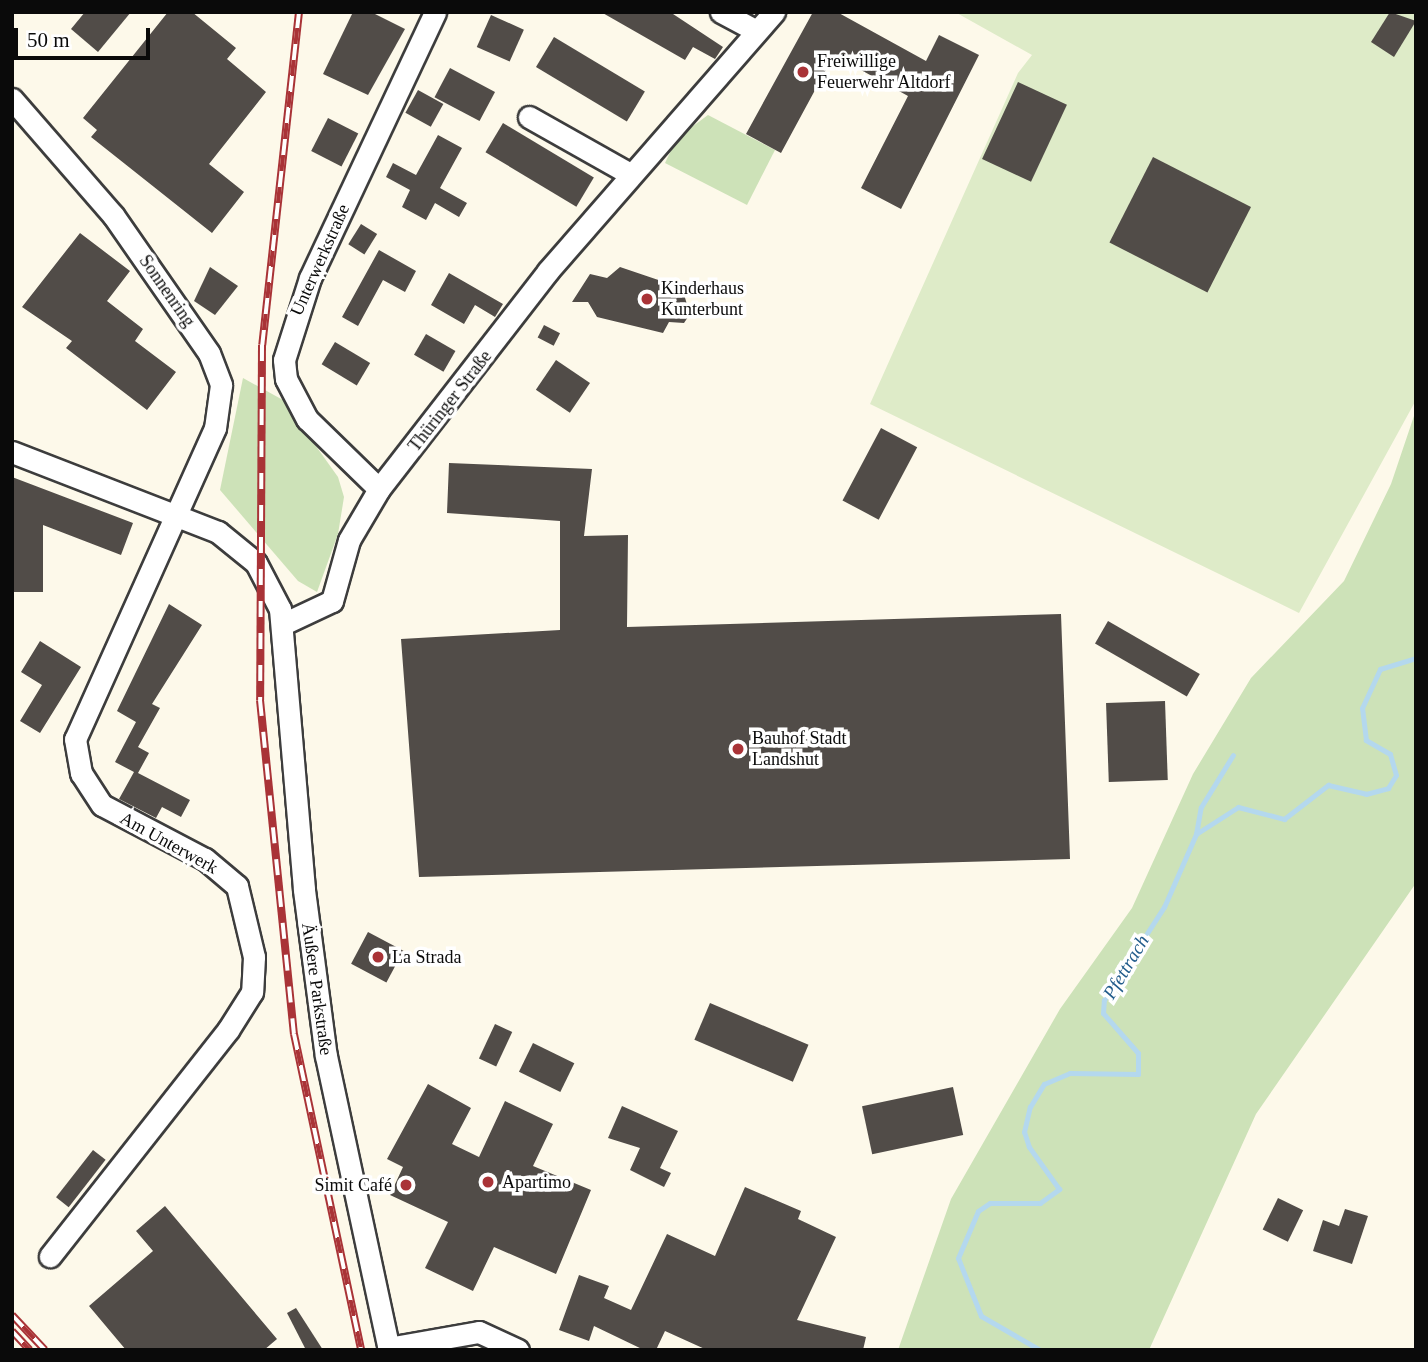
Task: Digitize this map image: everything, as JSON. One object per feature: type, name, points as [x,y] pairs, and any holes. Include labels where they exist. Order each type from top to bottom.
[{"type":"street","name":"Unterwerkstraße","points":[[379,489],[307,419],[286,379],[284,360],[310,278],[435,12]]},
{"type":"street","points":[[721,12],[756,31]]},
{"type":"street","name":"Thüringer Straße","points":[[284,624],[332,601],[349,540],[379,489],[630,174],[774,12]]},
{"type":"street","name":"Sonnenring","points":[[12,99],[113,215],[209,353],[221,385],[215,428],[177,515]]},
{"type":"street","points":[[529,117],[630,174]]},
{"type":"street","points":[[12,452],[218,532],[256,563],[284,624]]},
{"type":"street","name":"Am Unterwerk","points":[[50,1256],[252,992],[253,939],[237,886],[205,859],[102,805],[77,755],[78,723],[177,515]]},
{"type":"street","name":"Äußere Parkstraße","points":[[284,624],[303,890],[326,1056],[388,1349],[479,1332],[518,1350]]},
{"type":"green space","points":[[955,12],[1416,12],[1416,400],[1299,613],[870,404],[1018,73],[1032,55]]},
{"type":"green space","points":[[708,115],[775,150],[747,205],[665,163],[677,138]]},
{"type":"green space","points":[[243,378],[283,400],[338,477],[344,497],[338,534],[317,592],[298,581],[220,490]]},
{"type":"green space","points":[[1416,410],[1416,883],[1256,1114],[1149,1350],[898,1350],[951,1199],[1060,1009],[1132,908],[1193,774],[1251,678],[1344,581],[1391,484]]},
{"type":"building","points":[[85,12],[131,12],[98,52],[71,29]]},
{"type":"building","points":[[168,12],[192,12],[236,48],[227,59],[266,92],[209,164],[244,192],[212,233],[91,137],[97,130],[83,118]]},
{"type":"building","points":[[353,12],[371,12],[405,29],[368,95],[323,74]]},
{"type":"building","points":[[601,12],[670,12],[723,47],[715,59],[693,47],[685,60]]},
{"type":"building","points":[[813,12],[837,12],[926,61],[939,35],[979,55],[901,209],[861,188],[908,96],[834,55],[781,153],[746,134]]},
{"type":"building","points":[[1390,12],[1416,21],[1394,57],[1371,42]]},
{"type":"building","points":[[491,15],[524,30],[510,62],[477,47]]},
{"type":"building","points":[[554,37],[645,92],[627,122],[536,67]]},
{"type":"building","points":[[450,68],[495,92],[480,121],[435,97]]},
{"type":"building","points":[[1018,82],[1067,105],[1031,182],[982,159]]},
{"type":"building","points":[[418,90],[443,104],[431,127],[405,113]]},
{"type":"building","points":[[328,118],[358,133],[341,166],[311,151]]},
{"type":"building","points":[[503,123],[594,178],[576,207],[485,152]]},
{"type":"building","points":[[438,135],[462,148],[440,188],[467,203],[459,217],[435,203],[426,220],[402,207],[410,190],[386,177],[393,163],[416,175]]},
{"type":"building","points":[[1153,157],[1251,207],[1207,292],[1109,243]]},
{"type":"building","points":[[361,224],[377,234],[364,254],[348,244]]},
{"type":"building","points":[[80,233],[130,271],[107,301],[143,329],[135,341],[176,372],[147,410],[66,348],[72,341],[22,307]]},
{"type":"building","points":[[379,250],[416,271],[405,292],[383,280],[358,326],[342,317]]},
{"type":"building","points":[[210,267],[238,286],[215,315],[194,301]]},
{"type":"building","points":[[620,267],[682,288],[690,314],[684,323],[669,322],[663,333],[597,317],[588,302],[572,302],[590,274],[607,278]]},
{"type":"building","points":[[449,273],[503,304],[495,317],[475,305],[464,324],[431,305]]},
{"type":"building","points":[[544,325],[560,333],[554,346],[538,337]]},
{"type":"building","points":[[426,334],[455,351],[443,372],[414,355]]},
{"type":"building","points":[[335,342],[370,363],[357,385],[322,364]]},
{"type":"building","points":[[556,360],[590,383],[570,413],[536,390]]},
{"type":"building","points":[[881,428],[917,447],[879,520],[843,500]]},
{"type":"building","name":"Bauhof Stadt Landshut","points":[[449,463],[592,469],[584,536],[628,535],[627,627],[1061,614],[1070,859],[419,877],[401,639],[560,630],[560,521],[447,513]]},
{"type":"building","points":[[12,477],[133,523],[121,555],[43,525],[43,592],[12,592]]},
{"type":"building","points":[[169,604],[202,625],[152,704],[160,708],[138,747],[149,753],[138,773],[190,800],[181,817],[162,807],[156,818],[119,799],[134,772],[115,762],[136,722],[117,711]]},
{"type":"building","points":[[1108,621],[1200,674],[1187,697],[1095,644]]},
{"type":"building","points":[[40,641],[81,667],[40,733],[20,721],[42,685],[21,672]]},
{"type":"building","points":[[1165,701],[1168,780],[1109,782],[1106,703]]},
{"type":"building","name":"La Strada","points":[[368,932],[403,951],[386,983],[351,964]]},
{"type":"building","points":[[710,1003],[808,1045],[793,1082],[694,1040]]},
{"type":"building","points":[[495,1024],[512,1032],[496,1066],[479,1058]]},
{"type":"building","points":[[533,1043],[574,1063],[560,1092],[519,1072]]},
{"type":"building","points":[[428,1084],[471,1108],[452,1144],[479,1157],[505,1101],[553,1124],[533,1166],[591,1190],[556,1274],[494,1247],[473,1291],[425,1268],[448,1222],[390,1195],[403,1167],[387,1159]]},
{"type":"building","points":[[953,1087],[963,1135],[872,1154],[862,1106]]},
{"type":"building","points":[[622,1106],[678,1131],[660,1168],[671,1173],[664,1187],[630,1170],[640,1148],[608,1138]]},
{"type":"building","points":[[93,1150],[106,1160],[69,1207],[56,1197]]},
{"type":"building","points":[[745,1187],[801,1211],[798,1219],[836,1237],[797,1320],[866,1337],[863,1350],[707,1350],[665,1331],[656,1350],[644,1350],[594,1326],[589,1341],[559,1330],[579,1275],[609,1286],[604,1298],[631,1310],[667,1234],[715,1256]]},
{"type":"building","points":[[1278,1198],[1303,1210],[1288,1242],[1263,1229]]},
{"type":"building","points":[[165,1206],[277,1339],[264,1350],[126,1350],[89,1306],[153,1251],[136,1231]]},
{"type":"building","points":[[1345,1209],[1368,1216],[1352,1264],[1313,1251],[1323,1220],[1339,1226]]},
{"type":"building","points":[[296,1308],[323,1350],[306,1350],[287,1313]]},
{"type":"waterway","name":"Pfettrach","points":[[1040,1350],[981,1316],[958,1258],[978,1211],[990,1203],[1040,1203],[1059,1189],[1029,1147],[1024,1132],[1030,1107],[1044,1084],[1070,1073],[1138,1074],[1138,1053],[1103,1013],[1104,1000],[1164,907],[1196,834],[1238,807],[1284,819],[1328,785],[1366,794],[1388,788],[1396,775],[1390,754],[1366,740],[1362,708],[1380,669],[1416,658]]},
{"type":"waterway","name":"Pfettrach","points":[[1196,834],[1201,807],[1233,755]]},
{"type":"railway","points":[[299,12],[262,345],[260,700],[294,1034],[361,1350]]},
{"type":"railway","points":[[12,1315],[45,1350]]},
{"type":"railway","points":[[12,1331],[30,1350]]},
{"type":"place","name":"Freiwillige Feuerwehr Altdorf","points":[[803,72]]},
{"type":"place","name":"Kinderhaus Kunterbunt","points":[[647,299]]},
{"type":"place","name":"Bauhof Stadt Landshut","points":[[738,749]]},
{"type":"place","name":"La Strada","points":[[378,957]]},
{"type":"place","name":"Apartimo","points":[[488,1182]]},
{"type":"place","name":"Simit Café","points":[[406,1185]]}]
